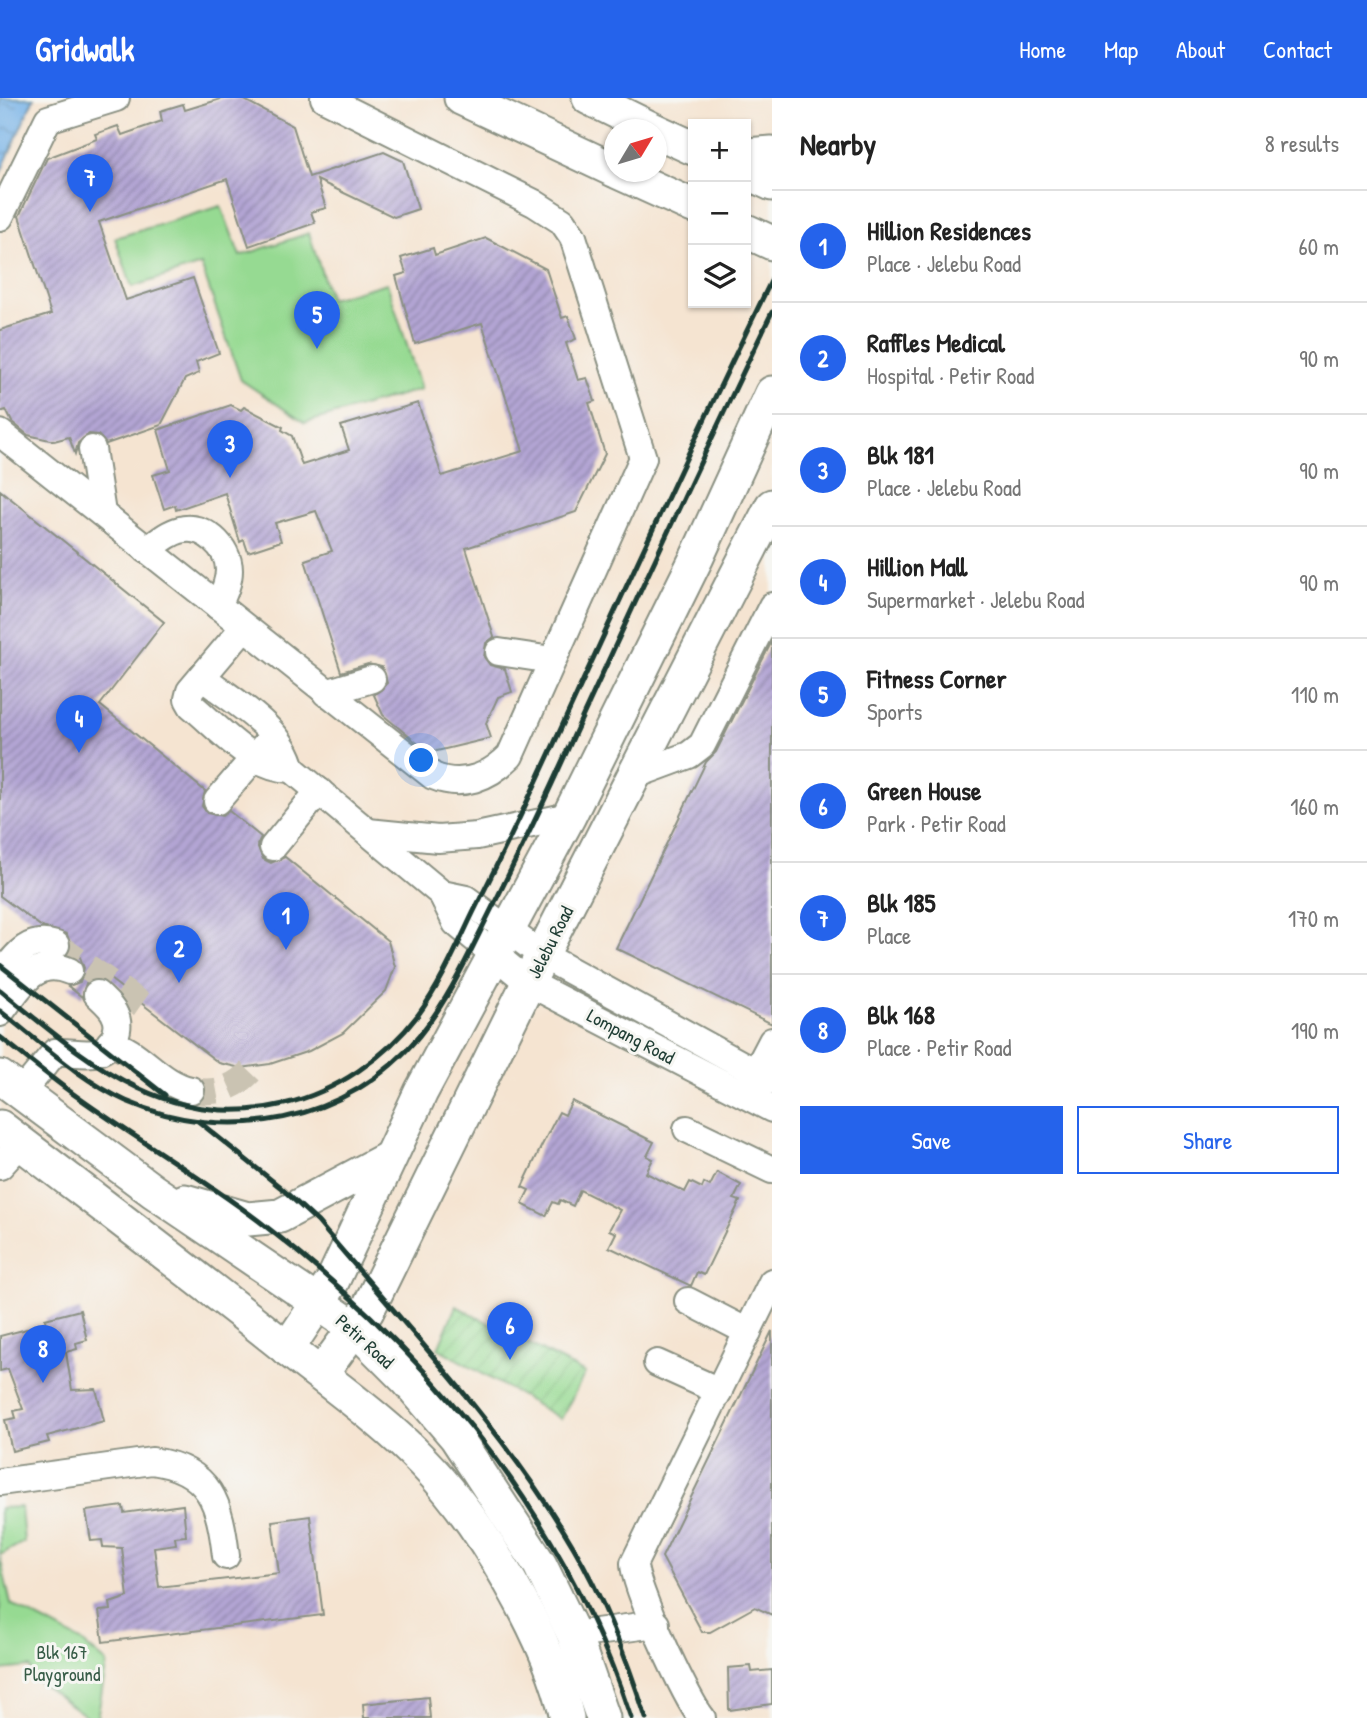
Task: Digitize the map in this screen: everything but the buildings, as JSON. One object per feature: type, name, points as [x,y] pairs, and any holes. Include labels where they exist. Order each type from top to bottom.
[{"type":"main road","points":[[461,98],[604,165]]},
{"type":"main road","points":[[589,98],[632,119]]},
{"type":"main road","points":[[667,136],[688,146]]},
{"type":"main road","points":[[751,155],[772,153]]},
{"type":"main road","points":[[751,174],[772,184]]},
{"type":"main road","points":[[640,182],[688,204]]},
{"type":"main road","points":[[751,233],[772,243]]},
{"type":"main road","points":[[287,1349],[320,1303],[389,1158],[569,816],[697,557],[772,393]]},
{"type":"main road","name":"Jelebu Road","points":[[321,1374],[367,1311],[536,969],[772,507]]},
{"type":"main road","name":"Petir Road","points":[[10,1085],[148,1187],[355,1328],[407,1380],[456,1437],[540,1565],[574,1635],[603,1718]]},
{"type":"main road","points":[[7,1145],[131,1229],[321,1374],[422,1460],[448,1491],[499,1565],[543,1650],[567,1718]]},
{"type":"main road","points":[[131,1229],[141,1220],[148,1187],[248,1219],[280,1216],[389,1158]]},
{"type":"street","points":[[0,217],[48,119],[116,98]]},
{"type":"street","points":[[0,433],[433,776],[461,782],[486,774],[510,756],[643,458],[573,237],[562,221],[541,207],[324,98]]},
{"type":"street","points":[[92,449],[102,513]]},
{"type":"street","points":[[772,507],[772,513]]},
{"type":"street","points":[[147,550],[181,529],[194,529],[211,537],[225,552],[229,568],[218,606]]},
{"type":"street","points":[[635,775],[689,755],[702,745],[772,606]]},
{"type":"street","points":[[244,627],[190,691],[188,699],[192,706],[255,757],[273,769],[292,769]]},
{"type":"street","points":[[499,652],[552,660]]},
{"type":"street","points":[[202,677],[274,734],[287,750],[292,769],[368,832],[438,839],[477,836],[569,816]]},
{"type":"street","points":[[326,693],[372,679]]},
{"type":"street","points":[[217,801],[274,734]]},
{"type":"street","points":[[273,846],[319,791]]},
{"type":"street","name":"Lompang Road","points":[[368,832],[442,894],[456,923],[500,943],[536,969],[757,1083],[772,1109]]},
{"type":"street","points":[[0,977],[28,945],[46,942],[56,945]]},
{"type":"street","points":[[0,1013],[36,970],[57,966],[69,971]]},
{"type":"street","points":[[10,1085],[55,1052],[91,1054],[110,1043],[117,1031],[115,1015],[97,994]]},
{"type":"street","points":[[757,1083],[772,1041]]},
{"type":"street","points":[[110,1043],[122,1046],[171,1084],[191,1090]]},
{"type":"street","points":[[687,1129],[772,1170]]},
{"type":"street","points":[[702,1718],[687,1693],[636,1584],[634,1563],[682,1492],[719,1391],[748,1332],[766,1309],[772,1282]]},
{"type":"street","points":[[688,1301],[748,1332]]},
{"type":"street","points":[[657,1363],[719,1391]]},
{"type":"street","points":[[0,1482],[152,1461],[167,1463],[192,1474],[212,1494],[221,1515],[226,1556]]},
{"type":"street","points":[[574,1635],[656,1625]]},
{"type":"green space","points":[[221,206],[240,256],[309,233],[330,299],[387,283],[421,389],[305,423],[241,380],[201,265],[132,287],[115,238]]},
{"type":"green space","points":[[456,1306],[585,1373],[561,1419],[438,1348]]},
{"type":"green space","points":[[21,1507],[24,1542],[0,1555],[0,1508]]},
{"type":"green space","name":"Blk 167 Playground","points":[[0,1557],[11,1604],[81,1641],[107,1663],[97,1718],[89,1718],[34,1679],[30,1667],[0,1670]]},
{"type":"water","points":[[0,98],[34,98],[0,174]]},
{"type":"tunnel","points":[[56,945],[151,1011]]},
{"type":"tunnel","points":[[191,1090],[227,1088],[242,1079],[255,1066]]},
{"type":"railway","points":[[0,990],[64,1041],[129,1084],[164,1099],[201,1108],[241,1110],[284,1104],[303,1098],[341,1082],[391,1045],[418,1015],[448,964],[772,279]]},
{"type":"railway","points":[[0,1011],[61,1060],[109,1092],[126,1101],[165,1114],[204,1122],[244,1123],[284,1118],[322,1106],[357,1089],[390,1066],[430,1022],[466,961],[544,801],[772,312]]},
{"type":"railway","points":[[0,965],[165,1095]]},
{"type":"railway","points":[[0,1037],[79,1098],[259,1221],[321,1271],[379,1325],[433,1382],[483,1442],[528,1505],[568,1573],[603,1643],[631,1718]]},
{"type":"railway","points":[[198,1121],[280,1187],[318,1222],[453,1380],[517,1462],[547,1504],[596,1589],[623,1652],[646,1718]]},
{"type":"place","name":"Blk 185","points":[[90,212]]},
{"type":"place","name":"Fitness Corner","points":[[317,349]]},
{"type":"place","name":"Blk 181","points":[[230,478]]},
{"type":"place","name":"Hillion Mall","points":[[79,753]]},
{"type":"place","name":"Hillion Residences","points":[[286,950]]},
{"type":"place","name":"Raffles Medical","points":[[179,983]]},
{"type":"place","name":"Green House","points":[[510,1360]]},
{"type":"place","name":"Blk 168","points":[[43,1383]]}]
